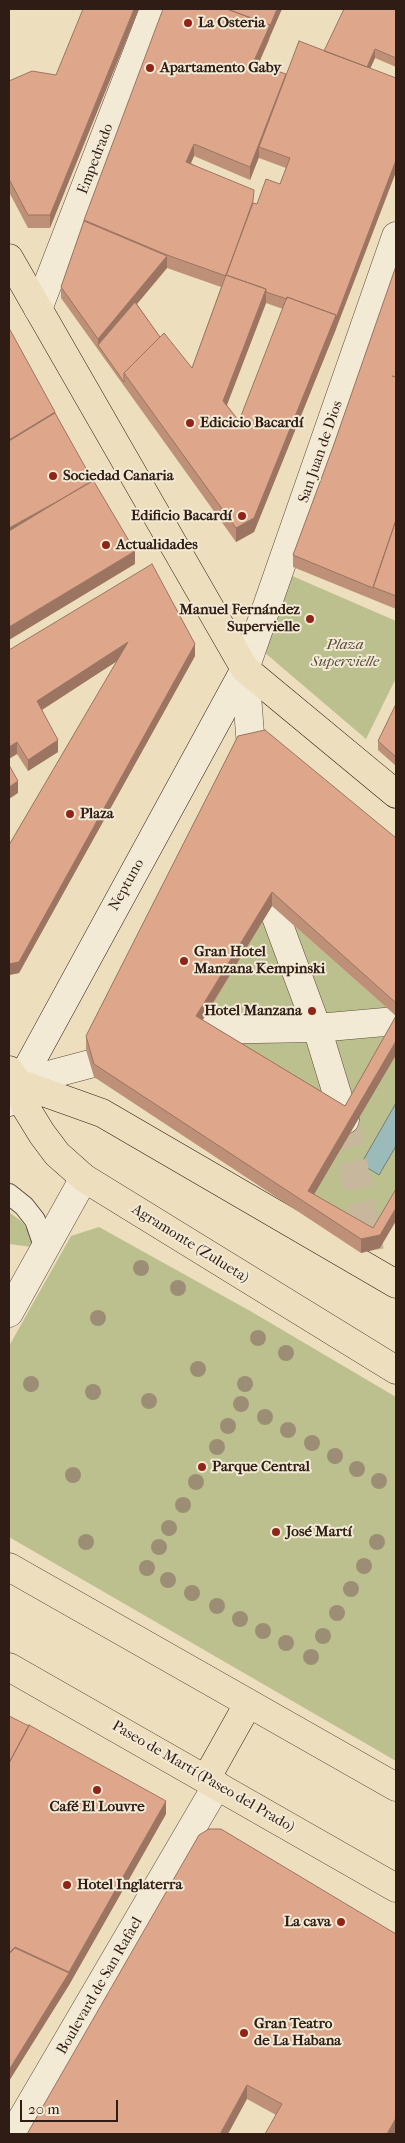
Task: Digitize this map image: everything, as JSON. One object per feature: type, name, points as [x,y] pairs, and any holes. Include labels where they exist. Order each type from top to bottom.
[{"type":"main road","points":[[9,258],[245,668],[396,794]]},
{"type":"main road","points":[[12,1085],[102,1113],[396,1284]]},
{"type":"main road","name":"Agramonte (Zulueta)","points":[[12,1085],[42,1134],[57,1154],[84,1178],[396,1370]]},
{"type":"main road","points":[[9,1567],[396,1787]]},
{"type":"main road","name":"Paseo de Martí (Paseo del Prado)","points":[[9,1667],[396,1888]]},
{"type":"main road","points":[[212,1782],[248,1704]]},
{"type":"street","name":"Empedrado","points":[[38,309],[154,9]]},
{"type":"street","name":"San Juan de Dios","points":[[245,668],[396,236]]},
{"type":"street","points":[[245,668],[251,747]]},
{"type":"street","name":"Neptuno","points":[[12,1085],[245,668]]},
{"type":"street","points":[[272,906],[317,1028],[345,1120]]},
{"type":"street","points":[[196,1030],[317,1028],[396,1021]]},
{"type":"street","points":[[12,1085],[90,1064]]},
{"type":"street","points":[[9,1313],[84,1178]]},
{"type":"street","name":"Boulevard de San Rafael","points":[[13,2134],[212,1782]]},
{"type":"lane","points":[[9,1194],[24,1206],[35,1220],[45,1249]]},
{"type":"green space","name":"Plaza Supervielle","points":[[290,575],[396,621],[396,678],[366,739],[264,652]]},
{"type":"green space","points":[[272,906],[396,1016],[345,1120],[196,1030]]},
{"type":"green space","points":[[396,1055],[396,1103],[361,1164],[379,1175],[396,1146],[396,1202],[373,1242],[308,1205]]},
{"type":"green space","points":[[9,1212],[21,1221],[31,1234],[32,1247],[9,1244]]},
{"type":"green space","name":"Parque Central","points":[[99,1227],[252,1312],[396,1397],[396,1761],[9,1537],[9,1346],[71,1236]]},
{"type":"water","points":[[396,1103],[396,1146],[379,1175],[361,1164]]},
{"type":"building","points":[[83,9],[134,9],[50,215],[28,215],[9,179],[9,81],[32,71],[56,75]]},
{"type":"building","points":[[163,9],[227,9],[270,25],[253,63],[286,74],[250,167],[194,144],[186,162],[254,190],[253,201],[226,276],[167,255],[84,220]]},
{"type":"building","points":[[227,9],[277,9],[270,26]]},
{"type":"building","points":[[344,9],[396,9],[396,58],[375,49],[367,67],[324,51]]},
{"type":"building","points":[[299,41],[396,78],[396,160],[336,318],[336,315],[287,297],[287,299],[266,292],[266,289],[226,275],[253,203],[257,204],[266,179],[280,184],[290,158],[259,147]]},
{"type":"building","points":[[84,221],[167,256],[98,339],[61,287]]},
{"type":"building","points":[[396,266],[396,520],[373,588],[293,555]]},
{"type":"building","name":"Edicicio Bacardí","points":[[226,275],[266,289],[223,401],[239,421],[287,297],[336,315],[254,518],[236,528],[124,373],[164,333],[192,368]]},
{"type":"building","points":[[135,302],[160,337],[124,373],[124,382],[98,345]]},
{"type":"building","points":[[9,328],[55,412],[9,440]]},
{"type":"building","points":[[55,413],[93,481],[9,528],[9,441]]},
{"type":"building","points":[[93,480],[135,551],[9,627],[9,531]]},
{"type":"building","points":[[396,520],[396,596],[373,587]]},
{"type":"building","name":"Plaza","points":[[152,564],[195,644],[19,962],[9,964],[9,845],[128,642],[37,701],[58,740],[28,760],[17,742],[9,747],[9,650]]},
{"type":"building","points":[[396,704],[396,757],[378,741]]},
{"type":"building","name":"Gran Hotel Manzana Kempinski","points":[[265,730],[396,838],[396,1003],[272,892],[196,1016],[345,1106],[396,1016],[396,1041],[308,1191],[373,1228],[396,1189],[396,1208],[380,1235],[361,1239],[94,1064],[86,1036],[238,736]]},
{"type":"building","points":[[9,765],[18,781],[9,787]]},
{"type":"building","points":[[9,1716],[29,1726],[9,1763]]},
{"type":"building","name":"Hotel Inglaterra","points":[[29,1725],[166,1801],[69,1972],[15,1947],[9,1953],[9,1763]]},
{"type":"building","name":"Gran Teatro de La Habana","points":[[209,1829],[221,1829],[396,1934],[396,2118],[387,2134],[265,2134],[282,2104],[247,2085],[220,2134],[27,2134],[199,1835]]},
{"type":"building","points":[[15,1948],[69,1973],[9,2070],[9,1954]]},
{"type":"tunnel","points":[[345,1120],[370,1251]]},
{"type":"place","name":"La Osteria","points":[[188,23]]},
{"type":"place","name":"Apartamento Gaby","points":[[150,68]]},
{"type":"place","name":"Edicicio Bacardí","points":[[190,423]]},
{"type":"place","name":"Sociedad Canaria","points":[[53,476]]},
{"type":"place","name":"Edificio Bacardí","points":[[242,516]]},
{"type":"place","name":"Actualidades","points":[[106,545]]},
{"type":"place","name":"Manuel Fernández Supervielle","points":[[310,619]]},
{"type":"place","name":"Plaza","points":[[70,814]]},
{"type":"place","name":"Gran Hotel Manzana Kempinski","points":[[184,961]]},
{"type":"place","name":"Hotel Manzana","points":[[312,1011]]},
{"type":"place","name":"Parque Central","points":[[202,1467]]},
{"type":"place","name":"José Martí","points":[[276,1532]]},
{"type":"place","name":"Café El Louvre","points":[[97,1790]]},
{"type":"place","name":"Hotel Inglaterra","points":[[67,1885]]},
{"type":"place","name":"La cava","points":[[341,1922]]},
{"type":"place","name":"Gran Teatro de La Habana","points":[[244,2033]]}]
